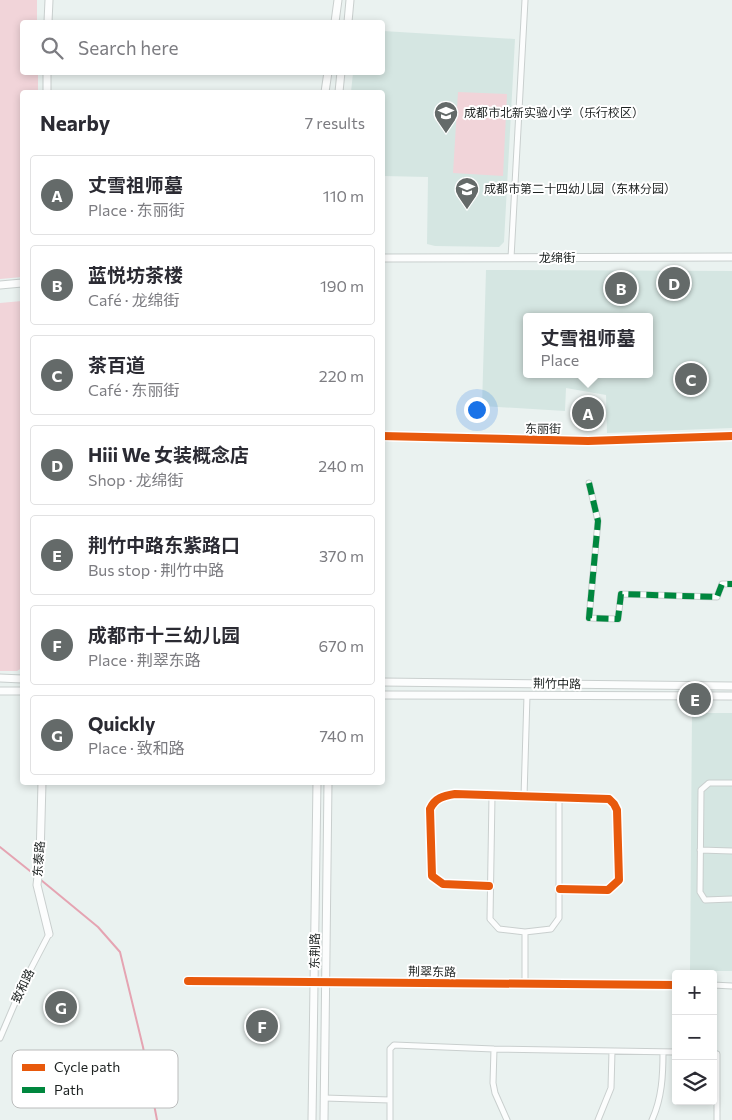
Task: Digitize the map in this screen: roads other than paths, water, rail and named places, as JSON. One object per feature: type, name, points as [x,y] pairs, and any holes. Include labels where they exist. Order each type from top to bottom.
[{"type":"street","points":[[48,20],[49,0]]},
{"type":"street","points":[[335,20],[338,0]]},
{"type":"street","points":[[348,20],[350,0]]},
{"type":"street","points":[[511,258],[525,0]]},
{"type":"street","points":[[47,90],[48,75]]},
{"type":"street","points":[[325,90],[328,75]]},
{"type":"street","points":[[339,90],[342,75]]},
{"type":"street","name":"龙绵街","points":[[385,258],[732,257]]},
{"type":"street","points":[[0,285],[20,283]]},
{"type":"street","name":"东丽街","points":[[385,436],[588,441],[732,436]]},
{"type":"street","points":[[589,483],[598,521],[589,618],[618,618],[621,594],[717,597],[722,584],[732,584]]},
{"type":"street","points":[[0,678],[20,679]]},
{"type":"street","name":"荆竹中路","points":[[385,682],[732,686]]},
{"type":"street","points":[[0,690],[20,691]]},
{"type":"street","name":"荆竹中路","points":[[385,695],[732,696]]},
{"type":"street","points":[[524,797],[527,695]]},
{"type":"street","points":[[732,783],[709,783],[701,790],[700,850],[700,892],[704,900],[732,900]]},
{"type":"street","name":"东泰路","points":[[42,785],[37,885],[49,934]]},
{"type":"street","name":"东荆路","points":[[312,1120],[317,785]]},
{"type":"street","name":"东荆路","points":[[324,1120],[328,785]]},
{"type":"street","points":[[489,886],[443,884],[432,876],[430,809],[433,801],[455,794],[609,799],[617,810],[619,880],[608,890],[560,889]]},
{"type":"street","points":[[492,796],[489,886],[490,919],[499,929],[525,932],[551,930],[559,918],[560,798]]},
{"type":"street","points":[[700,850],[732,851]]},
{"type":"street","points":[[525,932],[525,984]]},
{"type":"street","name":"致和路","points":[[0,1038],[24,982],[49,934]]},
{"type":"street","name":"荆翠东路","points":[[188,980],[672,985]]},
{"type":"street","points":[[717,985],[732,986]]},
{"type":"street","points":[[390,1120],[390,1050],[394,1045],[672,1052]]},
{"type":"street","points":[[494,1049],[494,1093],[507,1120]]},
{"type":"street","points":[[598,1120],[611,1088],[612,1051]]},
{"type":"street","points":[[652,1120],[657,1109],[663,1074],[663,1052]]},
{"type":"street","points":[[716,1060],[716,1120]]},
{"type":"street","points":[[324,1098],[390,1100]]},
{"type":"waterway","points":[[0,847],[35,875]]},
{"type":"waterway","points":[[41,880],[98,927],[120,952],[144,1050]]},
{"type":"waterway","points":[[155,1108],[157,1120]]},
{"type":"place","name":"成都市北新实验小学（乐行校区）","points":[[446,134]]},
{"type":"place","name":"成都市第二十四幼儿园（东林分园）","points":[[467,210]]},
{"type":"place","name":"Hiii We 女装概念店","points":[[674,283]]},
{"type":"place","name":"蓝悦坊茶楼","points":[[621,288]]},
{"type":"place","name":"茶百道","points":[[691,379]]},
{"type":"place","name":"丈雪祖师墓","points":[[588,413]]},
{"type":"place","name":"荆竹中路东紫路口","points":[[695,699]]},
{"type":"place","name":"Quickly","points":[[61,1007]]},
{"type":"place","name":"成都市十三幼儿园","points":[[262,1026]]}]
